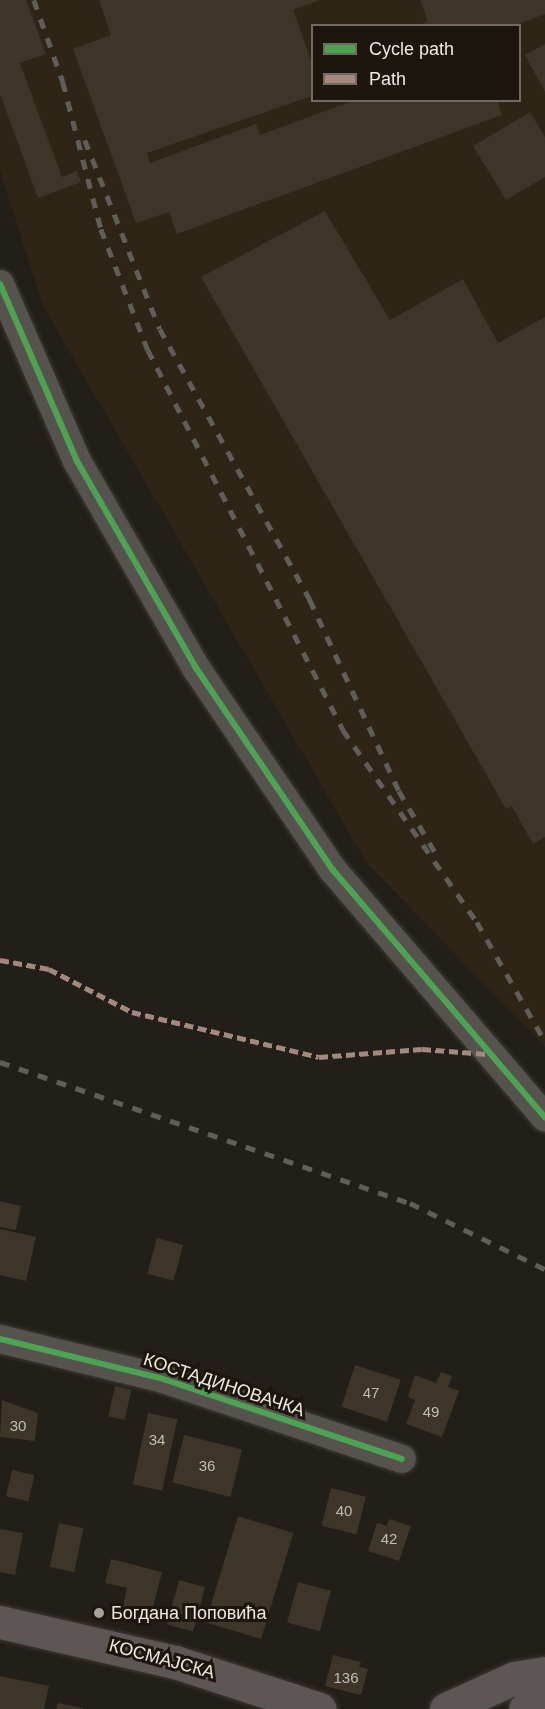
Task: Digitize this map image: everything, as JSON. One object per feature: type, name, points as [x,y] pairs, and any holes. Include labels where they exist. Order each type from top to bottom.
[{"type":"main road","name":"КОСМАЈСКА","points":[[0,1622],[175,1662],[320,1709]]},
{"type":"main road","points":[[459,1706],[514,1678],[545,1673]]},
{"type":"main road","points":[[525,1709],[545,1691]]},
{"type":"street","points":[[0,284],[77,461],[196,669],[333,870],[545,1117]]},
{"type":"street","name":"КОСТАДИНОВАЧКА","points":[[0,1339],[160,1378],[402,1459]]},
{"type":"shaded area","points":[[0,0],[545,0],[545,1047],[366,862],[43,306],[0,171]]},
{"type":"building","points":[[0,0],[26,0],[46,54],[20,63],[62,177],[77,171],[81,182],[38,198],[0,94]]},
{"type":"building","points":[[99,0],[320,0],[293,10],[311,60],[311,96],[147,153],[150,163],[256,124],[260,135],[350,102],[498,102],[502,115],[177,234],[169,212],[136,223],[73,49],[111,35]]},
{"type":"building","points":[[420,0],[545,0],[545,14],[518,24],[421,24],[428,21]]},
{"type":"building","points":[[545,44],[545,92],[525,55]]},
{"type":"building","points":[[530,112],[545,137],[545,177],[506,200],[473,146]]},
{"type":"building","points":[[325,211],[390,320],[463,279],[498,343],[545,317],[545,837],[533,844],[512,806],[506,809],[201,277]]},
{"type":"building","points":[[0,1201],[21,1206],[16,1230],[0,1227]]},
{"type":"building","points":[[0,1229],[36,1237],[26,1281],[0,1275]]},
{"type":"building","points":[[157,1238],[183,1245],[174,1281],[147,1274]]},
{"type":"building","points":[[355,1365],[401,1380],[387,1422],[341,1407]]},
{"type":"building","points":[[441,1372],[452,1376],[448,1387],[459,1391],[442,1437],[406,1424],[415,1400],[408,1397],[415,1375],[436,1383]]},
{"type":"building","points":[[115,1386],[132,1390],[125,1420],[108,1416]]},
{"type":"building","points":[[2,1400],[38,1413],[35,1441],[0,1437]]},
{"type":"building","points":[[148,1413],[177,1419],[162,1491],[133,1484]]},
{"type":"building","points":[[184,1435],[242,1450],[230,1497],[172,1483]]},
{"type":"building","points":[[12,1470],[34,1475],[28,1501],[6,1496]]},
{"type":"building","points":[[331,1488],[366,1497],[356,1535],[322,1526]]},
{"type":"building","points":[[238,1516],[293,1533],[261,1639],[206,1622]]},
{"type":"building","points":[[389,1519],[411,1526],[399,1561],[368,1551],[377,1523],[387,1526]]},
{"type":"building","points":[[59,1523],[83,1528],[74,1572],[50,1567]]},
{"type":"building","points":[[0,1529],[23,1533],[15,1575],[0,1572]]},
{"type":"building","points":[[111,1559],[162,1572],[149,1623],[121,1616],[127,1588],[105,1583]]},
{"type":"building","points":[[179,1580],[205,1587],[193,1631],[167,1624]]},
{"type":"building","points":[[298,1582],[331,1591],[320,1631],[287,1623]]},
{"type":"building","points":[[333,1655],[361,1662],[359,1667],[368,1669],[361,1695],[325,1686]]},
{"type":"building","points":[[0,1676],[49,1686],[44,1709],[0,1709]]},
{"type":"building","points":[[58,1703],[83,1708],[83,1709],[56,1709]]},
{"type":"railway","points":[[34,0],[63,82],[101,229],[148,350],[343,730],[477,922],[545,1041]]},
{"type":"railway","points":[[85,140],[160,329],[310,600],[399,791],[435,852]]},
{"type":"railway","points":[[0,1062],[410,1203],[545,1269]]},
{"type":"marked path","points":[[0,960],[49,969],[132,1012],[319,1057],[422,1049],[487,1054]]},
{"type":"cycle path","points":[[0,284],[77,461],[196,668],[333,870],[545,1117]]},
{"type":"cycle path","points":[[0,1339],[160,1378],[402,1459]]},
{"type":"place","name":"Богдана Поповића","points":[[99,1613]]}]
